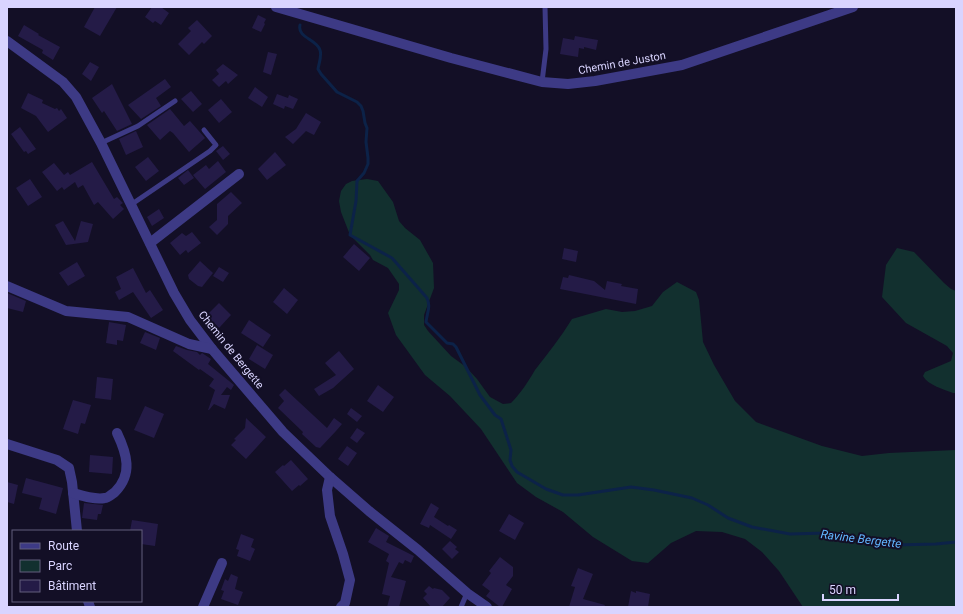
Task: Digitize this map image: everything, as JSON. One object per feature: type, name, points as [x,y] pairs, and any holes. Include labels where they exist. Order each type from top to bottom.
[{"type":"street","name":"Chemin de Juston","points":[[276,7],[451,58],[542,82],[568,84],[595,81],[682,64],[853,7]]},
{"type":"street","name":"Chemin de Bergette","points":[[7,41],[63,82],[76,97],[132,204],[174,293],[190,320],[283,432],[330,477],[369,511],[418,550],[467,593],[487,607]]},
{"type":"street","points":[[150,243],[239,174]]},
{"type":"street","points":[[7,286],[66,311],[128,317],[189,344],[212,348]]},
{"type":"street","points":[[73,493],[93,498],[106,498],[113,494],[122,484],[127,471],[124,447],[117,433]]},
{"type":"street","points":[[7,444],[57,460],[69,468],[77,530]]},
{"type":"street","points":[[330,477],[327,490],[330,516],[350,580],[345,603],[341,607]]},
{"type":"street","points":[[203,607],[222,563]]},
{"type":"lane","points":[[542,82],[546,49],[545,7]]},
{"type":"lane","points":[[101,143],[138,126],[175,101]]},
{"type":"lane","points":[[132,204],[210,151],[216,145],[204,130]]},
{"type":"lane","points":[[461,607],[467,593]]},
{"type":"green space","points":[[367,179],[378,181],[393,202],[399,221],[420,240],[433,263],[434,288],[424,315],[424,325],[451,356],[466,367],[477,379],[490,397],[503,404],[511,403],[518,395],[572,319],[606,309],[622,312],[635,311],[652,306],[663,292],[677,282],[696,292],[699,300],[703,342],[714,365],[735,401],[756,422],[822,446],[862,456],[889,453],[956,450],[956,607],[803,607],[779,571],[762,552],[745,539],[722,532],[696,531],[671,543],[648,563],[632,561],[593,537],[563,512],[536,497],[517,483],[481,429],[450,396],[425,375],[396,335],[388,313],[399,290],[399,284],[388,268],[373,260],[350,235],[341,212],[339,201],[341,191],[346,184],[352,181]]},
{"type":"green space","points":[[897,248],[914,252],[944,283],[956,291],[956,393],[928,382],[923,376],[925,372],[951,361],[953,353],[947,346],[906,323],[882,297],[886,265]]},
{"type":"building","points":[[95,7],[117,7],[100,36],[84,27]]},
{"type":"building","points":[[152,7],[161,7],[169,13],[161,25],[155,21],[153,23],[145,17]]},
{"type":"building","points":[[258,15],[266,19],[261,32],[252,28]]},
{"type":"building","points":[[197,20],[212,36],[204,44],[202,42],[189,55],[178,44],[191,31],[188,28]]},
{"type":"building","points":[[24,25],[39,34],[38,35],[60,47],[53,60],[42,53],[43,50],[18,36]]},
{"type":"building","points":[[575,36],[598,40],[596,50],[584,47],[584,49],[579,48],[578,57],[560,54],[563,38],[574,40]]},
{"type":"building","points":[[268,52],[277,54],[271,75],[263,72]]},
{"type":"building","points":[[90,62],[99,67],[91,81],[82,74]]},
{"type":"building","points":[[223,64],[238,75],[228,84],[226,81],[219,87],[212,80],[219,74],[216,70]]},
{"type":"building","points":[[165,79],[171,87],[156,98],[161,106],[141,119],[128,105]]},
{"type":"building","points":[[112,84],[132,124],[117,131],[104,111],[102,113],[92,98]]},
{"type":"building","points":[[255,87],[268,97],[262,107],[248,98]]},
{"type":"building","points":[[191,91],[202,104],[193,112],[181,99]]},
{"type":"building","points":[[28,93],[43,100],[42,103],[55,109],[57,108],[59,111],[61,109],[67,118],[48,132],[36,116],[21,108]]},
{"type":"building","points":[[277,94],[288,98],[289,95],[298,99],[293,109],[285,106],[284,109],[273,104]]},
{"type":"building","points":[[221,99],[232,112],[219,123],[208,110]]},
{"type":"building","points":[[170,109],[184,126],[190,121],[205,138],[189,152],[170,131],[160,140],[147,125]]},
{"type":"building","points":[[306,113],[321,122],[314,135],[306,131],[293,144],[285,137],[296,129]]},
{"type":"building","points":[[20,127],[36,149],[28,154],[26,151],[24,152],[11,134]]},
{"type":"building","points":[[136,131],[143,147],[126,155],[119,139]]},
{"type":"building","points":[[223,146],[230,154],[223,160],[216,151]]},
{"type":"building","points":[[275,152],[286,165],[267,180],[258,169]]},
{"type":"building","points":[[148,157],[159,171],[146,181],[135,167]]},
{"type":"building","points":[[218,161],[226,172],[205,189],[193,175],[206,165],[209,169]]},
{"type":"building","points":[[92,162],[114,199],[117,197],[123,203],[120,205],[124,209],[113,219],[98,202],[94,205],[83,185],[78,188],[75,182],[64,190],[62,187],[57,191],[42,172],[54,163],[64,175],[68,172],[70,175]]},
{"type":"building","points":[[188,170],[194,178],[184,185],[178,178]]},
{"type":"building","points":[[30,179],[42,197],[28,206],[16,188]]},
{"type":"building","points":[[231,192],[242,203],[228,216],[228,224],[217,235],[209,227],[217,220],[217,204]]},
{"type":"building","points":[[159,209],[164,218],[152,226],[147,217]]},
{"type":"building","points":[[63,221],[75,241],[81,221],[93,224],[88,242],[66,245],[55,225]]},
{"type":"building","points":[[192,232],[201,243],[188,253],[186,250],[180,255],[170,243],[182,233],[186,236]]},
{"type":"building","points":[[354,244],[370,258],[359,271],[343,257]]},
{"type":"building","points":[[564,248],[578,251],[576,262],[562,259]]},
{"type":"building","points":[[200,261],[213,273],[202,287],[198,286],[189,279],[188,275]]},
{"type":"building","points":[[77,262],[85,276],[68,286],[59,273]]},
{"type":"building","points":[[219,267],[229,273],[223,282],[213,276]]},
{"type":"building","points":[[133,268],[146,293],[150,290],[163,310],[151,318],[133,292],[119,300],[115,292],[121,289],[116,277]]},
{"type":"building","points":[[569,275],[594,281],[605,290],[607,281],[622,284],[621,286],[638,289],[636,304],[560,289],[563,277],[568,278]]},
{"type":"building","points":[[284,288],[298,300],[287,314],[273,302]]},
{"type":"building","points":[[7,293],[26,301],[23,312],[7,308]]},
{"type":"building","points":[[219,303],[231,315],[219,328],[206,316]]},
{"type":"building","points":[[249,320],[271,335],[263,347],[241,333]]},
{"type":"building","points":[[109,322],[126,325],[123,341],[117,340],[117,345],[106,343]]},
{"type":"building","points":[[145,332],[160,338],[156,350],[140,343]]},
{"type":"building","points":[[257,345],[273,355],[265,369],[249,359]]},
{"type":"building","points":[[176,346],[197,352],[200,355],[202,353],[211,359],[208,364],[234,385],[231,390],[227,387],[221,395],[230,395],[225,409],[214,404],[208,410],[215,390],[209,386],[214,379],[173,351]]},
{"type":"building","points":[[339,351],[354,369],[333,388],[319,396],[314,389],[336,375],[325,363]]},
{"type":"building","points":[[97,377],[113,379],[111,400],[95,398]]},
{"type":"building","points":[[378,385],[394,397],[383,412],[367,401]]},
{"type":"building","points":[[285,389],[327,428],[334,418],[342,424],[320,448],[316,447],[302,434],[303,432],[278,408],[284,401],[279,395]]},
{"type":"building","points":[[73,400],[91,405],[85,424],[81,423],[78,434],[63,429]]},
{"type":"building","points":[[145,406],[164,414],[154,438],[134,430]]},
{"type":"building","points":[[351,408],[362,416],[357,422],[347,414]]},
{"type":"building","points":[[246,418],[266,437],[246,459],[231,445],[236,440],[234,439],[245,428]]},
{"type":"building","points":[[357,428],[365,433],[357,443],[350,438]]},
{"type":"building","points":[[347,446],[357,453],[348,466],[338,459]]},
{"type":"building","points":[[90,455],[113,457],[112,474],[89,472]]},
{"type":"building","points":[[291,460],[308,479],[292,491],[275,472]]},
{"type":"building","points":[[26,478],[63,488],[56,514],[39,509],[42,498],[22,493]]},
{"type":"building","points":[[7,482],[18,485],[14,504],[7,502]]},
{"type":"building","points":[[84,503],[103,505],[101,514],[98,514],[97,520],[82,518]]},
{"type":"building","points":[[431,503],[439,508],[434,517],[457,530],[451,539],[430,525],[429,528],[420,524]]},
{"type":"building","points":[[509,514],[524,523],[515,540],[499,531]]},
{"type":"building","points":[[132,520],[158,524],[155,546],[142,544],[142,530],[130,530]]},
{"type":"building","points":[[376,528],[389,536],[386,542],[414,556],[411,563],[405,560],[403,564],[399,562],[391,577],[406,581],[399,607],[387,607],[390,596],[382,594],[389,563],[386,561],[389,554],[368,542]]},
{"type":"building","points":[[241,534],[254,539],[251,547],[255,549],[250,561],[237,556],[239,550],[236,549]]},
{"type":"building","points":[[450,541],[457,547],[455,549],[459,552],[452,559],[442,549]]},
{"type":"building","points":[[500,557],[513,567],[513,576],[506,585],[512,589],[502,607],[486,596],[490,591],[482,585],[491,573],[489,571]]},
{"type":"building","points":[[578,568],[593,574],[583,599],[605,605],[604,607],[569,607],[575,587],[571,586]]},
{"type":"building","points":[[231,574],[238,577],[235,589],[243,592],[238,605],[221,599],[224,591],[221,590],[225,579],[228,581]]},
{"type":"building","points":[[429,586],[433,589],[442,590],[450,598],[442,607],[431,607],[423,598],[427,594],[424,591]]},
{"type":"building","points":[[631,591],[650,594],[648,607],[628,607]]},
{"type":"waterway","name":"Ravine Bergette","points":[[300,25],[301,33],[315,43],[321,52],[318,69],[321,74],[337,92],[357,102],[363,111],[367,128],[366,142],[368,164],[364,173],[357,181],[356,201],[350,235],[392,258],[427,298],[429,307],[426,322],[447,343],[453,344],[456,347],[480,395],[495,415],[501,419],[511,450],[510,460],[512,466],[517,472],[546,489],[563,495],[578,495],[631,487],[692,498],[708,505],[728,518],[752,527],[790,534],[827,533],[870,542],[894,545],[956,542]]}]
